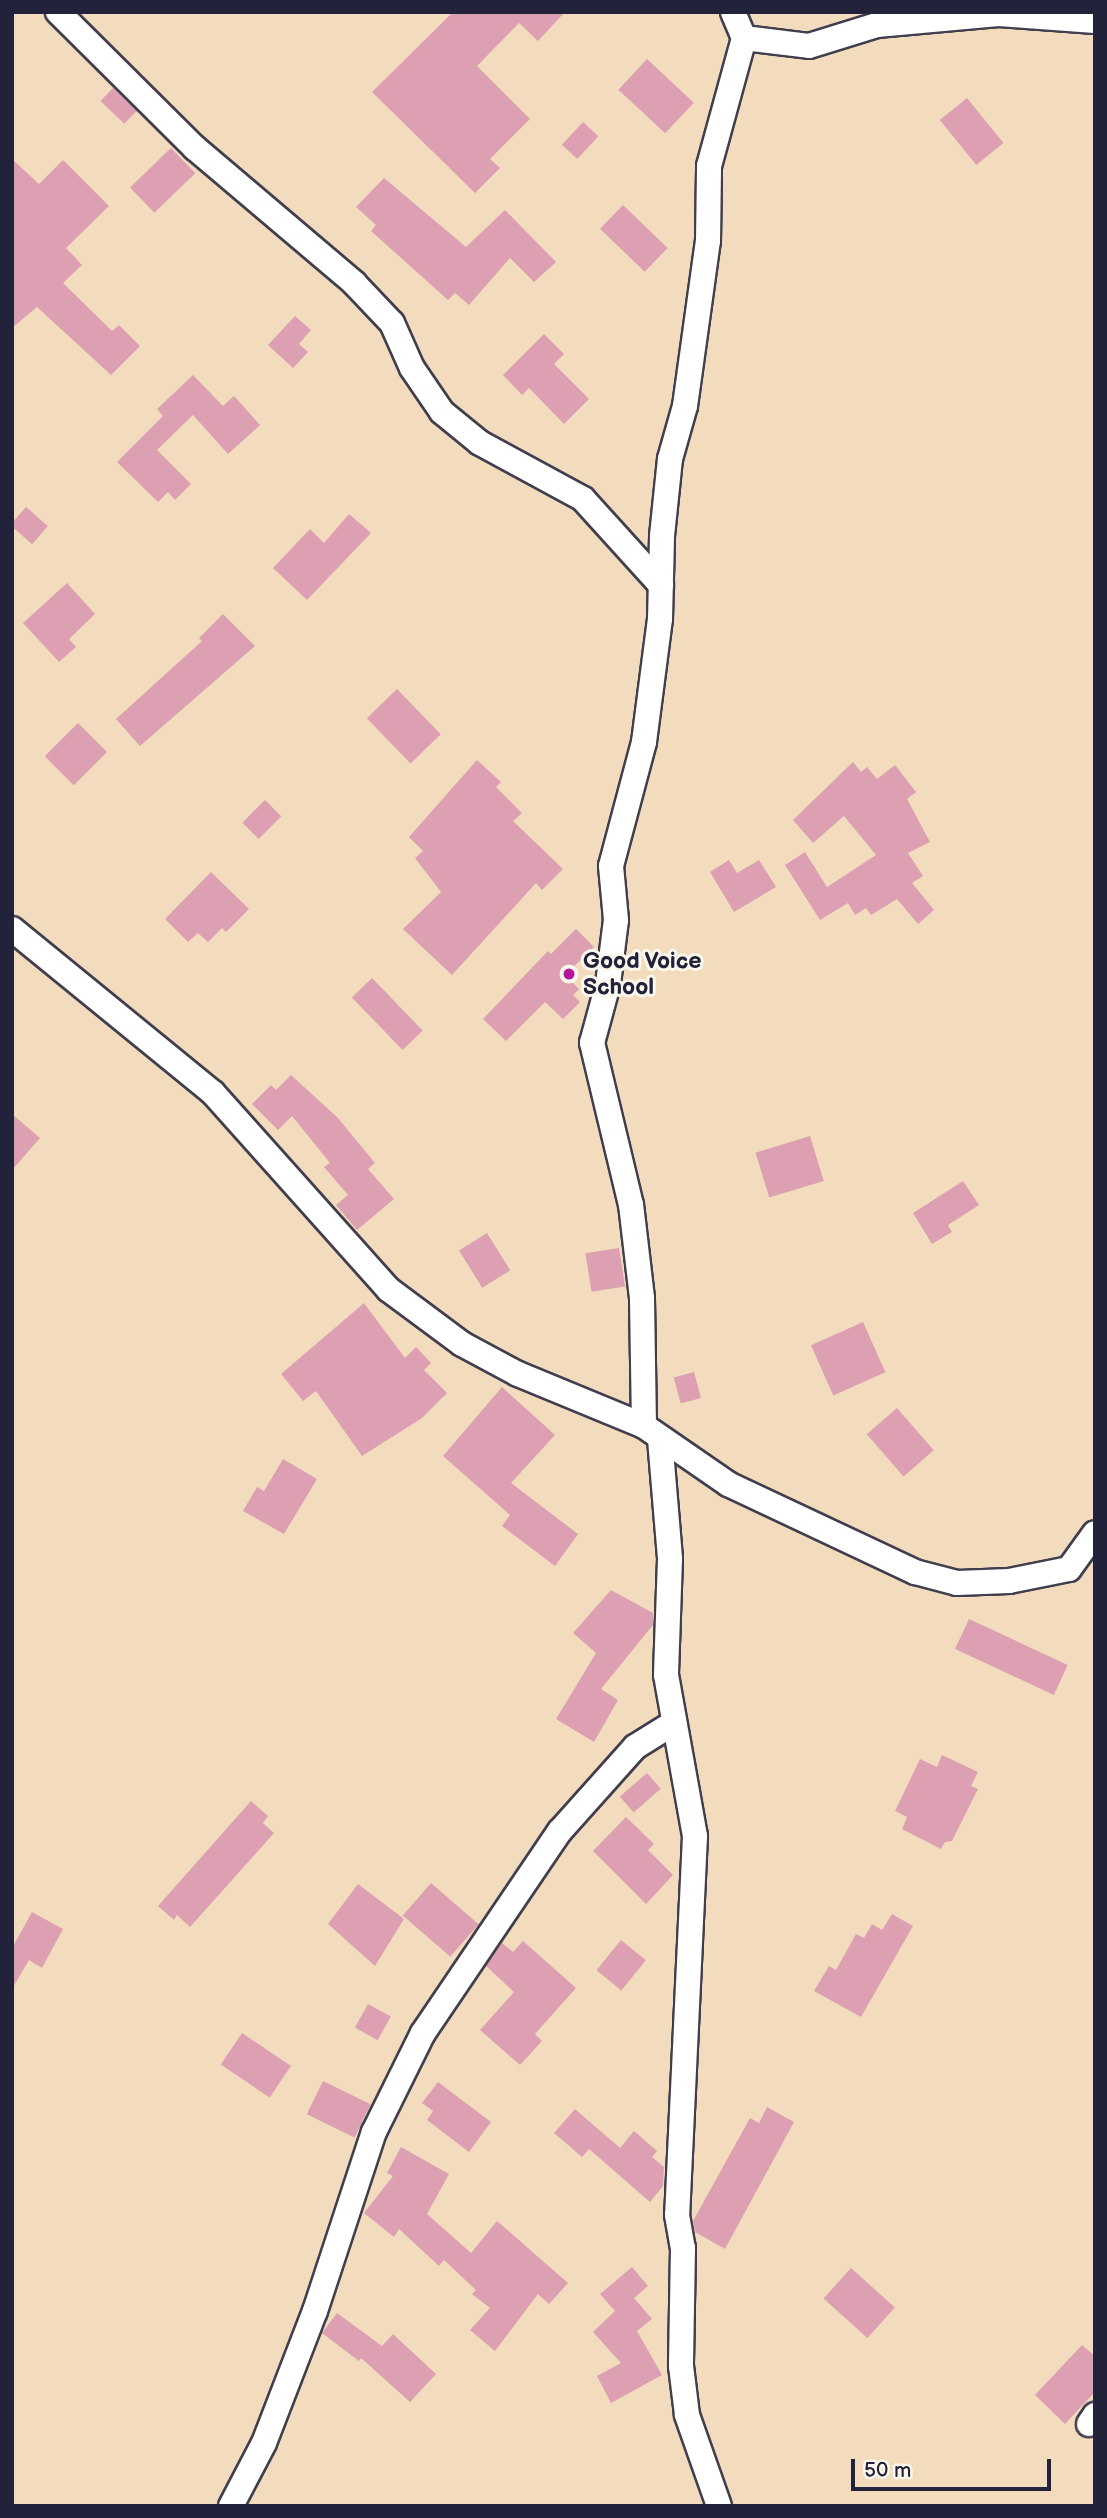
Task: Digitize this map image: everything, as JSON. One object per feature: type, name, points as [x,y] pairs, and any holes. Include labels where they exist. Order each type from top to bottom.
[{"type":"street","points":[[58,12],[195,148],[354,283],[392,323],[412,368],[442,412],[480,443],[583,499],[661,585]]},
{"type":"street","points":[[719,2506],[687,2415],[681,2366],[683,2248],[677,2215],[695,1836],[672,1724],[666,1675],[670,1559],[652,1432],[642,1298],[631,1205],[592,1043],[608,984],[616,920],[611,866],[644,742],[661,585],[670,458],[687,394],[709,242],[709,166],[744,38],[733,12]]},
{"type":"street","points":[[744,38],[809,46],[877,25],[999,14],[1095,21]]},
{"type":"street","points":[[12,929],[214,1093],[388,1289],[462,1344],[517,1374],[652,1432],[728,1484],[915,1572],[957,1583],[1009,1581],[1069,1569],[1095,1569]]},
{"type":"street","points":[[1069,1569],[1095,1533]]},
{"type":"street","points":[[232,2506],[264,2443],[315,2311],[374,2132],[423,2034],[560,1831],[635,1747],[672,1724]]},
{"type":"building","points":[[453,12],[565,12],[538,41],[519,23],[477,66],[530,119],[490,159],[500,168],[475,193],[372,92]]},
{"type":"building","points":[[647,59],[694,103],[665,133],[618,90]]},
{"type":"building","points":[[113,88],[137,111],[124,124],[100,101]]},
{"type":"building","points":[[967,98],[1004,143],[976,165],[940,120]]},
{"type":"building","points":[[583,122],[598,136],[577,159],[562,145]]},
{"type":"building","points":[[171,148],[195,173],[154,213],[130,188]]},
{"type":"building","points":[[12,159],[39,184],[63,160],[109,206],[66,248],[82,265],[63,283],[112,331],[119,325],[140,346],[111,375],[37,307],[12,328]]},
{"type":"building","points":[[384,178],[466,247],[505,210],[556,262],[534,282],[510,258],[469,305],[455,293],[448,300],[371,231],[376,225],[356,207]]},
{"type":"building","points":[[623,205],[668,248],[645,272],[600,229]]},
{"type":"building","points":[[295,316],[311,330],[299,344],[308,352],[293,368],[268,345]]},
{"type":"building","points":[[544,334],[564,354],[554,364],[589,399],[564,424],[529,388],[522,395],[503,375]]},
{"type":"building","points":[[193,375],[223,406],[234,396],[260,425],[228,454],[193,415],[157,450],[191,484],[175,500],[168,492],[158,502],[117,462],[163,416],[157,409]]},
{"type":"building","points":[[26,507],[48,526],[32,544],[12,527]]},
{"type":"building","points":[[349,514],[371,533],[307,600],[273,568],[310,529],[324,543]]},
{"type":"building","points":[[67,583],[95,614],[69,639],[76,647],[59,662],[23,623]]},
{"type":"building","points":[[223,614],[255,646],[140,746],[116,719],[202,641],[199,638]]},
{"type":"building","points":[[397,689],[441,734],[411,763],[367,718]]},
{"type":"building","points":[[78,723],[107,752],[74,785],[45,756]]},
{"type":"building","points":[[477,760],[501,782],[496,787],[522,813],[513,821],[563,869],[542,890],[536,883],[452,975],[403,929],[441,892],[415,858],[423,851],[409,837]]},
{"type":"building","points":[[853,762],[861,772],[867,767],[877,779],[895,765],[916,792],[907,799],[930,842],[908,853],[923,876],[912,883],[934,910],[918,924],[897,899],[871,915],[866,908],[855,915],[848,903],[820,920],[785,865],[805,852],[827,887],[876,855],[844,816],[813,843],[793,820]]},
{"type":"building","points":[[265,800],[281,816],[259,839],[242,823]]},
{"type":"building","points":[[729,860],[737,873],[759,860],[776,887],[734,912],[710,872]]},
{"type":"building","points":[[211,872],[249,909],[226,932],[222,928],[208,942],[198,933],[188,942],[165,919]]},
{"type":"building","points":[[576,929],[594,947],[565,975],[579,989],[573,995],[580,1002],[563,1019],[545,1002],[506,1041],[483,1019],[548,951],[551,954]]},
{"type":"building","points":[[372,978],[423,1031],[403,1050],[352,997]]},
{"type":"building","points":[[291,1075],[338,1118],[375,1163],[368,1169],[394,1199],[357,1230],[336,1205],[348,1195],[324,1167],[330,1163],[292,1116],[278,1130],[252,1104],[271,1085],[276,1090]]},
{"type":"building","points":[[12,1114],[40,1138],[12,1170]]},
{"type":"building","points":[[810,1136],[824,1181],[769,1198],[755,1153]]},
{"type":"building","points":[[963,1181],[979,1205],[948,1225],[952,1232],[932,1244],[913,1213]]},
{"type":"building","points":[[487,1233],[510,1270],[482,1288],[459,1250]]},
{"type":"building","points":[[619,1248],[625,1287],[592,1292],[585,1253]]},
{"type":"building","points":[[364,1303],[405,1358],[416,1347],[431,1363],[424,1370],[447,1393],[422,1418],[362,1456],[316,1391],[303,1401],[281,1374]]},
{"type":"building","points":[[863,1322],[885,1372],[833,1395],[811,1345]]},
{"type":"building","points":[[694,1372],[701,1398],[681,1404],[674,1377]]},
{"type":"building","points":[[502,1387],[555,1435],[511,1483],[578,1534],[555,1566],[502,1526],[510,1515],[443,1456]]},
{"type":"building","points":[[897,1408],[934,1450],[904,1477],[867,1434]]},
{"type":"building","points":[[283,1459],[317,1479],[284,1534],[243,1511],[257,1487],[264,1491]]},
{"type":"building","points":[[611,1590],[653,1613],[653,1625],[601,1689],[618,1700],[594,1742],[556,1719],[596,1653],[573,1633]]},
{"type":"building","points":[[969,1619],[1068,1665],[1054,1695],[955,1649]]},
{"type":"building","points":[[942,1755],[978,1772],[971,1786],[978,1789],[952,1841],[945,1842],[941,1849],[902,1829],[907,1817],[895,1811],[920,1759],[937,1767]]},
{"type":"building","points":[[647,1773],[661,1789],[634,1812],[620,1797]]},
{"type":"building","points":[[251,1801],[268,1816],[263,1823],[274,1833],[190,1927],[177,1915],[174,1920],[158,1906]]},
{"type":"building","points":[[626,1817],[654,1844],[648,1850],[673,1875],[646,1904],[593,1851]]},
{"type":"building","points":[[431,1883],[479,1924],[450,1957],[403,1915]]},
{"type":"building","points":[[358,1884],[404,1919],[375,1966],[328,1924]]},
{"type":"building","points":[[32,1912],[63,1929],[42,1968],[29,1960],[12,1989],[12,1948]]},
{"type":"building","points":[[892,1914],[913,1926],[861,2017],[814,1991],[829,1966],[836,1970],[856,1934],[864,1938],[872,1924],[882,1930]]},
{"type":"building","points":[[621,1940],[646,1960],[621,1990],[596,1970]]},
{"type":"building","points":[[523,1941],[576,1988],[535,2034],[542,2041],[520,2065],[480,2030],[514,1992],[486,1966],[502,1943],[513,1952]]},
{"type":"building","points":[[368,2004],[391,2017],[378,2040],[355,2028]]},
{"type":"building","points":[[242,2033],[291,2066],[270,2097],[221,2065]]},
{"type":"building","points":[[323,2081],[371,2104],[354,2137],[307,2114]]},
{"type":"building","points":[[438,2082],[491,2122],[469,2152],[427,2120],[433,2111],[422,2103]]},
{"type":"building","points":[[767,2107],[794,2122],[725,2249],[695,2232],[693,2221],[750,2118],[759,2123]]},
{"type":"building","points":[[575,2109],[620,2148],[634,2131],[657,2151],[652,2157],[664,2167],[663,2186],[650,2202],[589,2149],[582,2157],[554,2133]]},
{"type":"building","points":[[401,2147],[449,2174],[427,2214],[471,2253],[497,2221],[568,2283],[549,2304],[538,2294],[495,2351],[470,2330],[490,2308],[472,2294],[476,2290],[444,2260],[439,2266],[399,2229],[394,2237],[364,2213],[393,2176],[387,2173]]},
{"type":"building","points":[[632,2267],[648,2286],[634,2298],[652,2319],[637,2331],[662,2375],[611,2403],[597,2376],[621,2363],[593,2332],[615,2311],[600,2294]]},
{"type":"building","points":[[851,2268],[895,2307],[867,2338],[824,2298]]},
{"type":"building","points":[[337,2313],[382,2346],[393,2334],[436,2374],[410,2402],[361,2358],[359,2361],[322,2333]]},
{"type":"building","points":[[1082,2345],[1095,2356],[1095,2392],[1065,2424],[1035,2395]]},
{"type":"place","name":"Good Voice School","points":[[569,974]]}]
